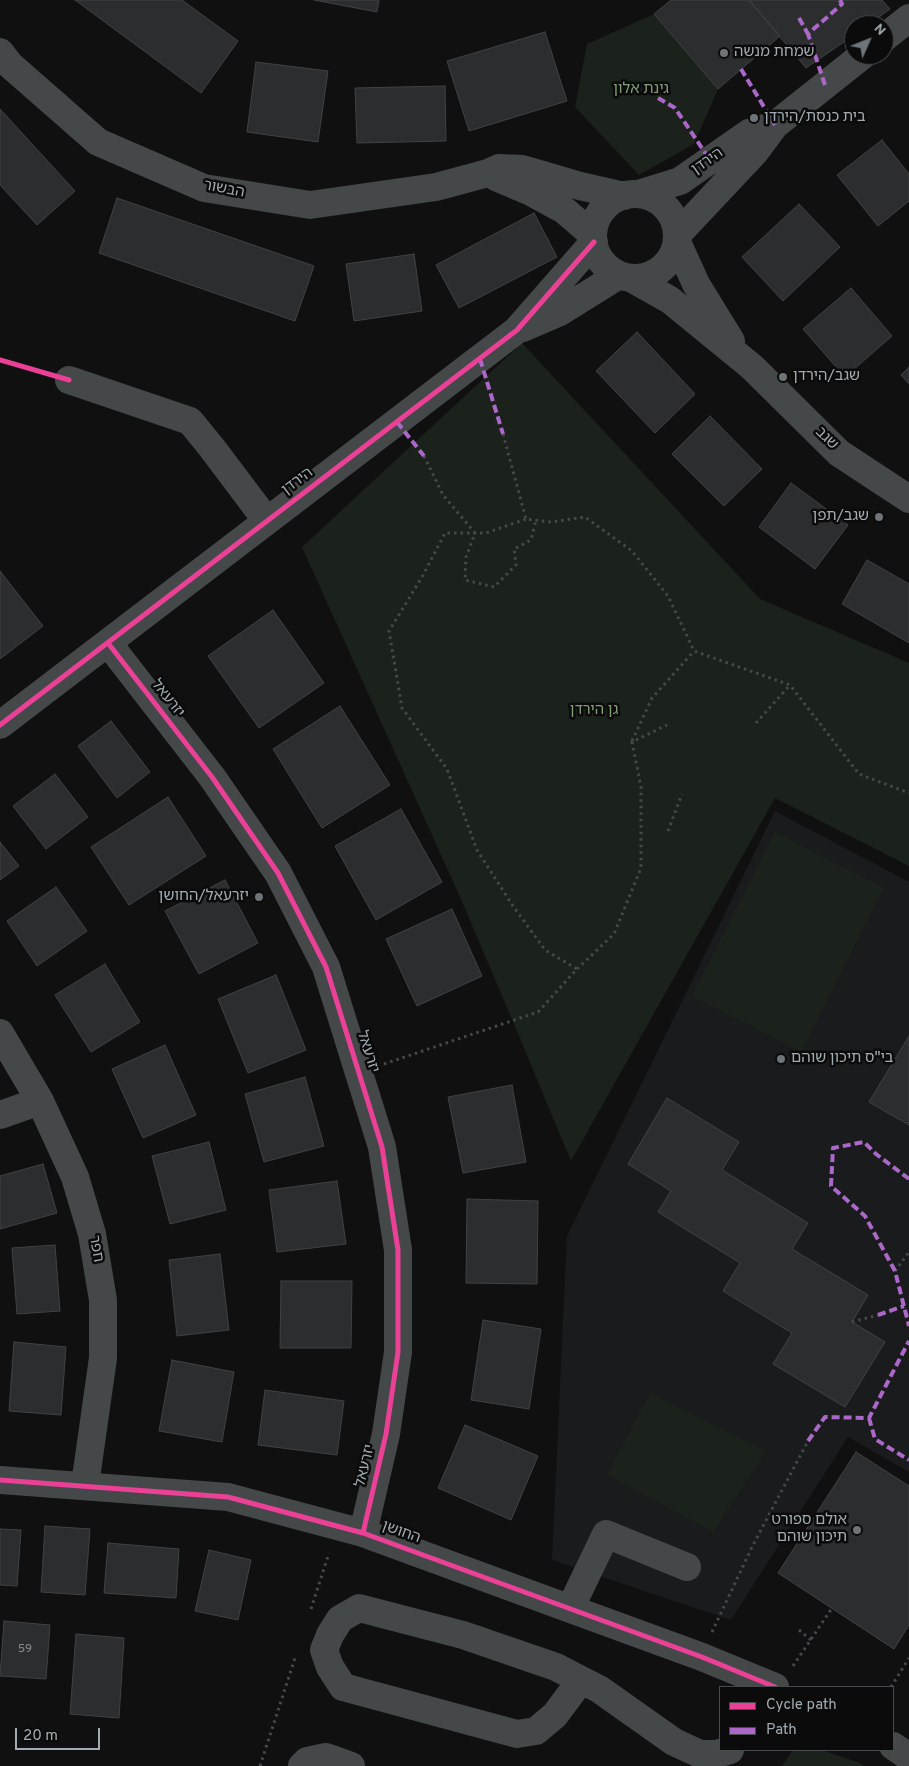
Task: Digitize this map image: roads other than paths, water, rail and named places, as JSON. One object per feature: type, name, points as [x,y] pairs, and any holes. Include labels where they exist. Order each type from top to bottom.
[{"type":"street","points":[[894,30],[909,18]]},
{"type":"street","name":"הבשור","points":[[0,52],[9,64],[98,142],[204,188],[310,205],[436,187],[488,174],[498,168],[522,170],[580,186],[631,195]]},
{"type":"street","name":"הירדן","points":[[677,239],[755,152],[775,125],[850,65]]},
{"type":"street","name":"הירדן","points":[[631,195],[680,181],[748,134],[775,125]]},
{"type":"street","points":[[488,174],[529,191],[564,210],[594,239]]},
{"type":"street","points":[[631,195],[651,198],[663,205],[672,215],[677,228],[677,239],[673,255],[666,265],[656,273],[644,278],[625,277],[608,268],[600,259],[594,239],[596,222],[602,211],[611,202],[631,195]]},
{"type":"street","name":"הירדן","points":[[0,725],[518,330],[594,239]]},
{"type":"street","name":"שגב","points":[[677,239],[696,284],[732,343],[752,367]]},
{"type":"street","name":"הירדן","points":[[518,330],[558,313],[625,277]]},
{"type":"street","name":"שגב","points":[[625,277],[670,300],[752,367],[839,452],[909,499]]},
{"type":"street","points":[[69,380],[190,421],[267,521]]},
{"type":"street","name":"יזרעאל","points":[[108,643],[212,777],[278,873],[326,967],[382,1146],[398,1250],[398,1352],[386,1434],[363,1532]]},
{"type":"street","name":"חפר","points":[[0,1033],[40,1101],[76,1177],[92,1234],[103,1300],[103,1358],[85,1486]]},
{"type":"street","points":[[0,1115],[40,1101]]},
{"type":"street","name":"החושן","points":[[0,1480],[228,1497],[363,1532],[702,1657],[783,1678]]},
{"type":"street","points":[[570,1609],[606,1534],[687,1567]]},
{"type":"street","points":[[581,1680],[555,1715],[536,1730],[518,1734],[343,1687],[330,1667],[324,1650],[330,1635],[340,1619],[359,1608],[463,1634],[556,1666],[599,1689],[674,1742],[700,1754],[717,1754],[727,1751]]},
{"type":"street","points":[[894,1745],[909,1747]]},
{"type":"street","points":[[894,1746],[909,1757]]},
{"type":"street","points":[[302,1766],[307,1761],[326,1757],[351,1766]]},
{"type":"place","name":"שמחת מנשה","points":[[724,53]]},
{"type":"place","name":"בית כנסת/הירדן","points":[[754,118]]},
{"type":"place","name":"שגב/הירדן","points":[[783,377]]},
{"type":"place","name":"שגב/תפן","points":[[879,517]]},
{"type":"place","name":"יזרעאל/החושן","points":[[259,897]]},
{"type":"place","name":"בי\"ס תיכון שוהם","points":[[781,1059]]},
{"type":"place","name":"אולם ספורט תיכון שוהם","points":[[857,1530]]},
{"type":"park label","name":"גינת אלון","points":[[641,90]]},
{"type":"park label","name":"גן הירדן","points":[[594,711]]}]
